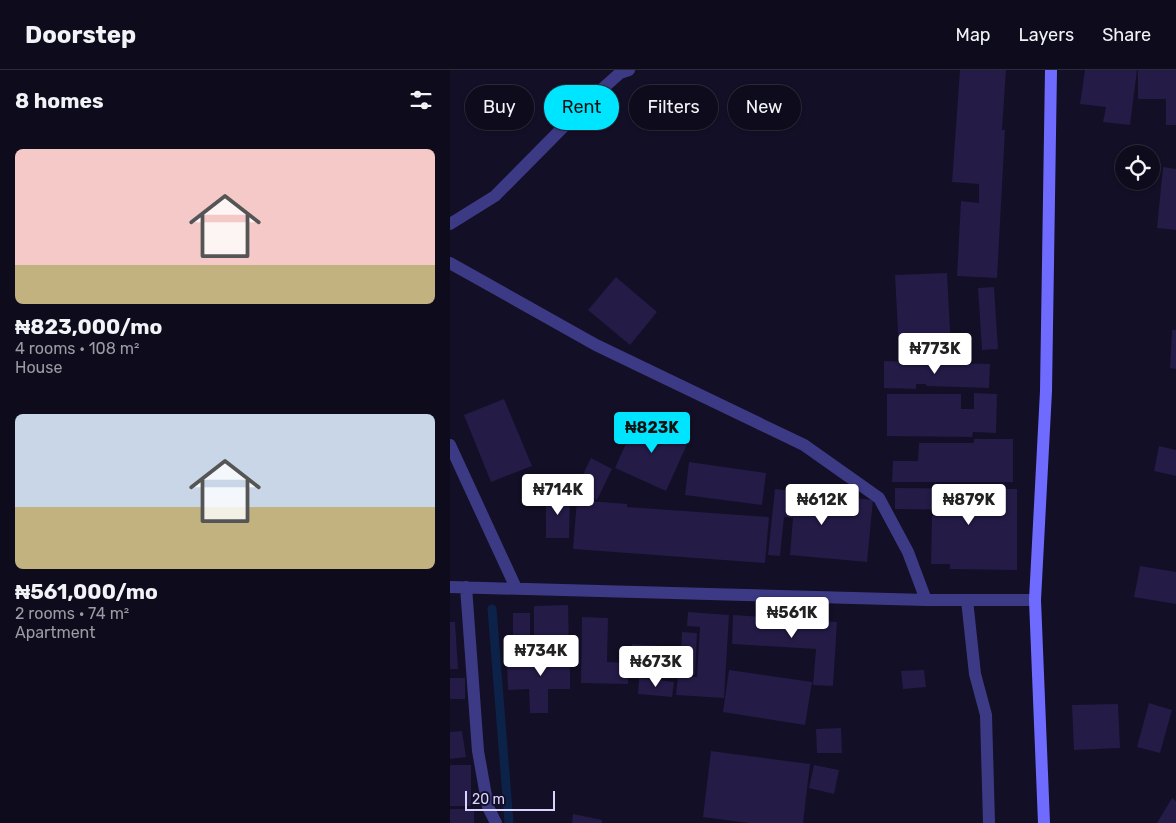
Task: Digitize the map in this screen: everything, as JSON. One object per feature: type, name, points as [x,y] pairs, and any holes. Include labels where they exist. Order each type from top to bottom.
[{"type":"street","points":[[450,224],[494,196],[592,98],[620,73],[629,70]]},
{"type":"street","points":[[1044,823],[1035,600],[1046,391],[1051,70]]},
{"type":"street","points":[[450,263],[596,345],[804,446],[880,498],[908,552],[926,600]]},
{"type":"street","points":[[450,445],[516,588]]},
{"type":"street","points":[[450,587],[926,600],[1035,600]]},
{"type":"street","points":[[466,587],[478,751],[488,807],[496,823]]},
{"type":"street","points":[[966,600],[974,666],[986,714],[989,823]]},
{"type":"building","points":[[960,70],[1006,70],[1002,130],[1005,130],[997,278],[957,276],[961,201],[979,203],[979,184],[952,182]]},
{"type":"building","points":[[1085,70],[1137,70],[1130,125],[1103,122],[1106,107],[1080,104]]},
{"type":"building","points":[[1138,70],[1176,70],[1176,125],[1166,125],[1166,99],[1138,99]]},
{"type":"building","points":[[1163,167],[1176,169],[1176,230],[1157,228]]},
{"type":"building","points":[[947,273],[951,349],[899,351],[895,275]]},
{"type":"building","points":[[616,277],[657,312],[630,345],[588,310]]},
{"type":"building","points":[[994,287],[998,349],[982,350],[978,288]]},
{"type":"building","points":[[1172,330],[1176,330],[1176,369],[1170,368]]},
{"type":"building","points":[[884,361],[990,364],[989,388],[916,384],[916,389],[884,388]]},
{"type":"building","points":[[974,393],[997,394],[996,433],[973,432],[972,437],[887,436],[887,394],[961,394],[961,409],[974,409]]},
{"type":"building","points":[[504,399],[532,466],[491,482],[464,415]]},
{"type":"building","points":[[638,417],[689,440],[666,491],[615,468]]},
{"type":"building","points":[[974,439],[1013,439],[1013,482],[892,482],[893,461],[918,461],[919,443],[974,443]]},
{"type":"building","points":[[1159,446],[1176,450],[1176,476],[1154,471]]},
{"type":"building","points":[[591,458],[612,469],[597,500],[576,489]]},
{"type":"building","points":[[689,462],[766,473],[762,505],[685,495]]},
{"type":"building","points":[[895,488],[1017,489],[1017,570],[950,569],[950,564],[931,564],[932,516],[981,516],[981,510],[895,509]]},
{"type":"building","points":[[775,489],[873,500],[867,562],[790,555],[793,518],[784,517],[780,556],[768,555]]},
{"type":"building","points":[[546,495],[570,495],[569,538],[546,538]]},
{"type":"building","points":[[577,500],[627,504],[627,507],[769,517],[765,563],[573,549]]},
{"type":"building","points":[[1140,566],[1176,572],[1176,604],[1134,597]]},
{"type":"building","points":[[568,605],[569,646],[534,646],[534,606]]},
{"type":"building","points":[[688,612],[729,615],[724,698],[676,695],[678,676],[697,677],[700,627],[687,626]]},
{"type":"building","points":[[513,613],[530,613],[530,648],[524,648],[524,658],[513,658]]},
{"type":"building","points":[[733,615],[837,622],[833,686],[813,685],[816,649],[732,644]]},
{"type":"building","points":[[582,617],[608,618],[607,662],[629,663],[628,684],[581,683]]},
{"type":"building","points":[[450,622],[455,622],[458,669],[450,669]]},
{"type":"building","points":[[682,632],[697,633],[695,675],[680,674]]},
{"type":"building","points":[[632,644],[676,647],[675,676],[631,674]]},
{"type":"building","points":[[570,650],[570,689],[548,689],[548,713],[530,713],[529,689],[508,690],[507,666],[528,666],[528,651]]},
{"type":"building","points":[[729,670],[812,682],[805,725],[723,712]]},
{"type":"building","points":[[924,670],[926,687],[903,689],[901,671]]},
{"type":"building","points":[[450,678],[465,678],[465,699],[450,699]]},
{"type":"building","points":[[639,678],[674,682],[672,697],[638,694]]},
{"type":"building","points":[[1149,703],[1172,710],[1160,753],[1137,747]]},
{"type":"building","points":[[1118,704],[1120,748],[1074,750],[1072,705]]},
{"type":"building","points":[[841,728],[842,753],[817,753],[816,729]]},
{"type":"building","points":[[462,731],[466,757],[450,759],[450,732]]},
{"type":"building","points":[[711,751],[810,764],[803,823],[749,823],[703,817]]},
{"type":"building","points":[[450,765],[471,765],[471,806],[450,806]]},
{"type":"building","points":[[814,765],[839,770],[834,794],[809,788]]},
{"type":"building","points":[[1172,798],[1176,801],[1176,823],[1157,823]]},
{"type":"building","points":[[450,809],[474,809],[474,823],[450,823]]},
{"type":"building","points":[[573,814],[602,820],[602,823],[572,823]]},
{"type":"waterway","points":[[492,609],[509,823]]}]
